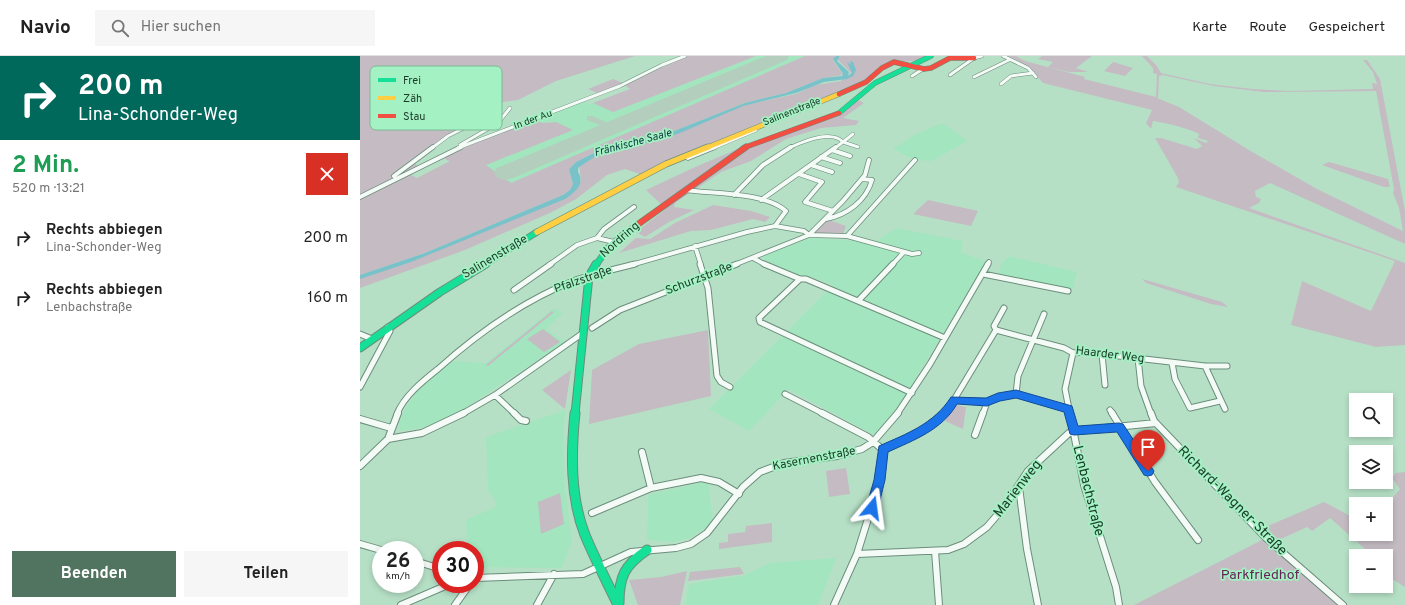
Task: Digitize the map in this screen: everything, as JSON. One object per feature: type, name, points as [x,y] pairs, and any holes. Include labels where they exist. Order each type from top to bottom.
[{"type":"main road","name":"Salinenstraße","points":[[360,348],[420,304],[480,265],[637,178],[716,142],[862,84],[872,78],[883,66],[929,57]]},
{"type":"main road","name":"Nordring","points":[[619,605],[599,567],[582,522],[574,488],[575,426],[583,333],[590,276],[599,258],[614,242],[743,148],[768,138],[832,117],[848,106],[875,83],[929,57]]},
{"type":"main road","points":[[900,62],[923,69],[937,65],[950,58],[974,58]]},
{"type":"main road","points":[[619,605],[618,585],[623,570],[636,556],[647,550]]},
{"type":"street","name":"In der Au","points":[[360,197],[450,151],[613,89],[662,65],[685,56]]},
{"type":"street","points":[[950,75],[974,58],[982,56]]},
{"type":"street","points":[[1003,56],[1028,68],[1036,76]]},
{"type":"street","points":[[974,76],[1009,60]]},
{"type":"street","points":[[900,62],[905,64],[905,68]]},
{"type":"street","points":[[912,76],[923,69]]},
{"type":"street","points":[[1001,84],[1004,79],[1011,75],[1033,73]]},
{"type":"street","points":[[502,118],[510,108]]},
{"type":"street","points":[[380,186],[448,136],[460,130]]},
{"type":"street","points":[[450,151],[486,130]]},
{"type":"street","name":"Salinenstraße","points":[[637,178],[644,178],[679,161],[756,130]]},
{"type":"street","points":[[761,200],[853,134]]},
{"type":"street","points":[[734,195],[760,167],[793,146],[822,137],[834,137],[858,147]]},
{"type":"street","points":[[832,150],[850,156]]},
{"type":"street","points":[[821,157],[840,163]]},
{"type":"street","points":[[809,235],[826,219],[862,179],[865,175],[869,160]]},
{"type":"street","points":[[847,236],[915,160]]},
{"type":"street","points":[[811,165],[832,172]]},
{"type":"street","points":[[799,174],[822,182],[805,202],[833,211]]},
{"type":"street","points":[[826,219],[839,216],[852,209],[871,187],[872,180],[862,179]]},
{"type":"street","points":[[685,190],[734,195],[761,200],[785,208],[786,211],[784,215],[775,226]]},
{"type":"street","points":[[597,238],[604,229],[634,207]]},
{"type":"street","name":"Pfalzstraße","points":[[388,439],[399,410],[419,385],[452,356],[492,326],[536,298],[590,276],[696,246],[775,226],[804,231],[809,235]]},
{"type":"street","points":[[809,235],[847,236],[912,254],[919,253]]},
{"type":"street","name":"Schurzstraße","points":[[592,328],[620,310],[809,235]]},
{"type":"street","points":[[514,290],[577,245],[597,238],[614,242]]},
{"type":"street","points":[[696,246],[708,288],[716,376],[721,382],[730,386]]},
{"type":"street","points":[[858,301],[904,252]]},
{"type":"street","points":[[754,258],[757,262],[800,279],[806,279],[945,338]]},
{"type":"street","name":"Kasernenstraße","points":[[484,578],[581,574],[630,552],[678,548],[700,539],[712,528],[757,474],[766,468],[778,464],[853,453],[865,448],[873,442],[912,393],[989,262]]},
{"type":"street","points":[[983,274],[1068,291]]},
{"type":"street","points":[[800,279],[759,318],[760,322],[912,393]]},
{"type":"street","points":[[883,450],[929,427],[942,417],[955,400],[996,330],[994,326],[1004,308]]},
{"type":"street","points":[[1016,394],[1018,376],[1044,314]]},
{"type":"street","points":[[360,387],[390,331],[388,327]]},
{"type":"street","name":"Haarder Weg","points":[[996,330],[1064,348],[1073,352],[1078,351],[1172,363],[1227,366]]},
{"type":"street","points":[[360,466],[388,439],[405,437],[433,429],[459,416],[495,395],[583,333]]},
{"type":"street","points":[[360,334],[372,339]]},
{"type":"street","name":"Lenbachstraße","points":[[1073,352],[1065,389],[1084,484],[1098,537],[1116,587],[1119,605]]},
{"type":"street","points":[[1102,354],[1105,385]]},
{"type":"street","name":"Richard-Wagner-Straße","points":[[1138,358],[1141,386],[1156,423],[1265,537],[1343,605]]},
{"type":"street","points":[[1172,363],[1175,379],[1190,408],[1220,401]]},
{"type":"street","points":[[1205,366],[1225,409]]},
{"type":"street","points":[[785,394],[879,445],[883,450],[880,480],[857,554],[834,605]]},
{"type":"street","points":[[955,400],[987,402],[998,397],[1016,394],[1069,409]]},
{"type":"street","points":[[495,395],[521,420],[526,421]]},
{"type":"street","points":[[975,435],[987,402]]},
{"type":"street","points":[[1110,410],[1119,427],[1155,482],[1198,540]]},
{"type":"street","points":[[360,419],[391,428]]},
{"type":"street","points":[[1074,431],[1156,423]]},
{"type":"street","name":"Marienweg","points":[[934,551],[952,550],[974,539],[987,527],[1018,487],[1028,471],[1065,436],[1074,431]]},
{"type":"street","points":[[642,452],[651,488]]},
{"type":"street","points":[[592,513],[651,488],[701,478],[719,482],[739,494]]},
{"type":"street","points":[[1018,487],[1027,548],[1038,605]]},
{"type":"street","points":[[360,544],[372,547]]},
{"type":"street","points":[[857,554],[934,551],[940,605]]},
{"type":"street","points":[[537,605],[554,574]]},
{"type":"street","points":[[401,605],[432,592]]},
{"type":"street","points":[[455,605],[464,593]]},
{"type":"shaded area","points":[[756,56],[805,56],[511,183],[485,165],[572,130],[556,122],[543,123],[534,120],[583,101],[589,104],[593,103],[613,112]]},
{"type":"shaded area","points":[[942,123],[968,141],[931,161],[915,160],[893,149],[914,135]]},
{"type":"shaded area","points":[[896,228],[963,241],[961,252],[986,262],[899,406],[874,435],[789,389],[749,431],[709,409],[833,285],[809,276],[800,276],[765,261],[762,256],[810,238],[875,242]]},
{"type":"shaded area","points":[[1009,256],[1077,272],[1072,291],[999,274],[1001,264]]},
{"type":"shaded area","points":[[554,308],[563,313],[546,329],[565,342],[451,417],[431,426],[400,431],[399,422],[406,407],[422,385],[453,361],[486,363]]},
{"type":"shaded area","points":[[565,410],[563,446],[565,489],[572,540],[562,568],[484,567],[484,541],[467,541],[466,520],[495,507],[495,500],[488,491],[486,437]]},
{"type":"shaded area","points":[[708,481],[713,522],[690,538],[673,542],[647,540],[648,495]]},
{"type":"shaded area","points":[[836,558],[818,605],[685,605],[689,584],[743,576],[769,563]]},
{"type":"green space","points":[[360,56],[635,56],[556,81],[518,100],[502,103],[502,66],[370,66],[370,130],[457,130],[414,163],[418,166],[360,195]]},
{"type":"green space","points":[[687,56],[756,56],[613,112],[593,103],[630,89],[624,85]]},
{"type":"green space","points":[[805,56],[836,56],[833,60],[843,75],[823,78],[786,93],[745,103],[659,137],[598,151],[576,162],[569,169],[573,184],[570,190],[563,195],[425,253],[360,275],[360,199],[409,174],[417,178],[450,161],[446,160],[445,153],[534,120],[543,123],[556,122],[573,130],[486,165],[511,183]]},
{"type":"green space","points":[[841,56],[928,56],[921,60],[892,63],[871,78],[645,176],[625,169],[607,175],[576,199],[552,212],[465,250],[360,288],[360,278],[385,270],[568,195],[581,181],[579,163],[597,154],[659,139],[744,105],[796,94],[815,85],[841,81],[851,73],[837,59]]},
{"type":"green space","points":[[1005,56],[1016,56],[1025,61],[1085,77],[1084,79],[1156,97],[1157,74],[1153,73],[1153,68],[1142,56],[1147,56],[1156,65],[1161,73],[1165,74],[1210,84],[1252,89],[1289,91],[1373,89],[1372,83],[1377,84],[1373,72],[1363,60],[1367,60],[1380,79],[1405,211],[1405,244],[1270,183],[1255,191],[1256,197],[1261,199],[1259,203],[1249,208],[1405,263],[1405,345],[1376,347],[1291,325],[1302,281],[1371,311],[1395,261],[1176,187],[1179,182],[1178,178],[1155,138],[1161,138],[1197,149],[1202,146],[1194,138],[1206,143],[1208,141],[1198,138],[1199,134],[1195,132],[1163,123],[1153,121],[1151,129],[1146,123],[1152,110],[1043,83],[1029,67]],"holes":[[[1163,75],[1214,86],[1264,92],[1376,91],[1394,189],[1393,193],[1399,208],[1403,231],[1317,189],[1249,150],[1179,107],[1157,98],[1159,76]]]},
{"type":"green space","points":[[1042,56],[1092,56],[1076,68],[1088,72],[1069,72],[1048,67],[1053,62],[1038,59]]},
{"type":"green space","points":[[1113,62],[1133,68],[1125,76],[1104,71]]},
{"type":"green space","points":[[613,79],[623,83],[597,93],[588,89]]},
{"type":"green space","points":[[856,99],[864,103],[843,118],[859,121],[856,125],[821,128],[786,139],[751,161],[721,172],[675,203],[674,207],[694,210],[669,222],[645,237],[636,232],[666,209],[646,190],[768,136],[839,111]]},
{"type":"green space","points":[[1329,162],[1388,179],[1390,187],[1384,187],[1322,165]]},
{"type":"green space","points":[[928,200],[978,211],[971,226],[913,214]]},
{"type":"green space","points":[[713,205],[751,211],[770,217],[765,222],[753,219],[711,230],[691,231],[619,253],[636,238],[650,239],[675,223]]},
{"type":"green space","points":[[826,219],[846,226],[842,236],[809,235]]},
{"type":"green space","points":[[1142,279],[1222,302],[1228,307],[1211,304],[1146,283]]},
{"type":"green space","points":[[552,311],[554,312],[488,366],[486,365]]},
{"type":"green space","points":[[543,329],[560,342],[544,352],[527,339]]},
{"type":"green space","points":[[708,330],[711,396],[589,424],[592,370],[639,344]]},
{"type":"green space","points":[[571,370],[565,409],[542,390]]},
{"type":"green space","points":[[956,405],[966,407],[963,429],[945,421]]},
{"type":"green space","points":[[846,468],[850,494],[829,497],[826,471]]},
{"type":"green space","points":[[1405,472],[1405,587],[1393,579],[1393,549],[1365,549],[1356,541],[1393,541],[1393,497],[1400,489],[1393,479],[1396,473]]},
{"type":"green space","points":[[560,493],[564,524],[541,534],[538,502]]},
{"type":"green space","points":[[1324,502],[1349,515],[1349,535],[1330,518],[1312,531],[1307,527],[1272,543],[1258,530]]},
{"type":"green space","points":[[772,523],[772,542],[719,549],[719,543],[728,542],[728,534],[745,532],[746,526]]},
{"type":"green space","name":"Parkfriedhof","points":[[1264,539],[1340,605],[1134,605]]},
{"type":"green space","points":[[740,567],[744,574],[688,581],[690,572]]},
{"type":"green space","points":[[687,571],[680,605],[638,605],[629,580],[661,577]]},
{"type":"water","name":"Fränkische Saale","points":[[836,56],[840,56],[837,61],[849,72],[848,76],[852,73],[847,62],[851,65],[850,61],[853,62],[856,70],[853,76],[847,79],[824,82],[796,93],[743,106],[680,133],[658,140],[599,154],[579,167],[578,172],[581,180],[579,187],[565,199],[411,262],[360,279],[360,275],[425,253],[563,195],[570,190],[573,184],[569,169],[576,162],[598,151],[659,137],[745,103],[786,93],[823,78],[842,76],[843,74],[833,59]]},
{"type":"taxiway","points":[[590,118],[612,127]]},
{"type":"runway","points":[[505,173],[781,56]]},
{"type":"traffic: fast","points":[[839,113],[875,83],[931,56]]},
{"type":"traffic: fast","points":[[360,348],[440,292],[537,232]]},
{"type":"traffic: fast","points":[[618,605],[585,534],[577,504],[573,479],[573,437],[589,276],[604,253],[623,235]]},
{"type":"traffic: fast","points":[[619,603],[621,578],[624,572],[639,555],[647,550]]},
{"type":"traffic: slow","points":[[537,232],[666,164],[839,94]]},
{"type":"traffic: jam","points":[[839,94],[866,82],[882,68],[894,62],[924,69],[931,68],[950,58],[974,58]]},
{"type":"traffic: jam","points":[[623,235],[743,148],[832,117],[839,113]]},
{"type":"route","points":[[872,508],[880,480],[883,450],[925,430],[934,424],[942,417],[955,400],[987,402],[998,397],[1016,394],[1069,409],[1074,431],[1119,427],[1148,471]]}]
